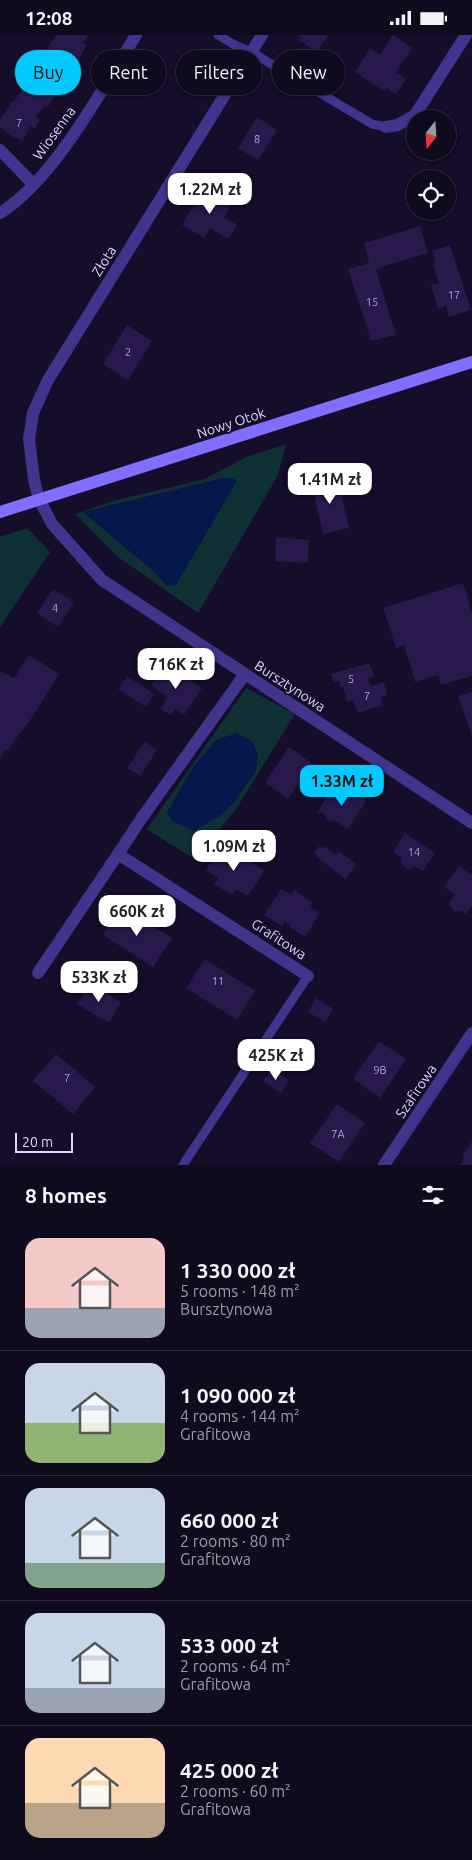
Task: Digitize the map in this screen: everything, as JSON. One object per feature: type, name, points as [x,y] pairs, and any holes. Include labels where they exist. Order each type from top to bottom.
[{"type":"main road","name":"Nowy Otok","points":[[0,512],[472,362]]},
{"type":"street","name":"Wiosenna","points":[[0,213],[15,205],[49,167],[82,122],[136,35]]},
{"type":"street","name":"Złota","points":[[252,50],[262,35]]},
{"type":"street","points":[[386,127],[398,125],[415,115],[466,35]]},
{"type":"street","name":"Złota","points":[[39,499],[34,479],[29,439],[33,413],[48,380],[224,95]]},
{"type":"street","points":[[0,150],[33,184]]},
{"type":"street","name":"Bursztynowa","points":[[39,499],[52,524],[102,580],[472,823]]},
{"type":"street","points":[[38,973],[141,819],[245,674]]},
{"type":"street","name":"Grafitowa","points":[[118,854],[308,976]]},
{"type":"street","name":"Szafirowa","points":[[384,1165],[472,1033]]},
{"type":"lane","points":[[218,35],[246,50]]},
{"type":"lane","points":[[262,59],[372,124],[386,127]]},
{"type":"lane","name":"Grafitowa","points":[[183,1165],[308,976]]},
{"type":"green space","points":[[286,444],[278,475],[198,613],[118,557],[75,514],[113,501],[205,479],[246,457]]},
{"type":"green space","points":[[27,528],[50,552],[0,627],[0,537]]},
{"type":"green space","points":[[246,688],[295,714],[236,809],[194,859],[147,829]]},
{"type":"shaded area","points":[[223,478],[232,478],[237,481],[176,585],[167,586],[153,571],[83,512]]},
{"type":"shaded area","points":[[237,733],[253,742],[258,756],[256,771],[233,804],[218,817],[194,831],[172,821],[167,812],[193,767],[216,740]]},
{"type":"building","points":[[56,35],[88,35],[83,43],[87,45],[81,55],[81,50],[47,50]]},
{"type":"building","points":[[301,35],[328,35],[318,50],[314,50],[298,40]]},
{"type":"building","points":[[393,35],[412,48],[396,72],[406,79],[396,94],[386,88],[384,91],[355,72],[370,48],[380,55]]},
{"type":"building","points":[[18,95],[55,95],[48,107],[45,105],[36,117],[40,120],[35,129],[31,126],[22,141],[16,137],[15,139],[0,127],[0,120],[12,101],[14,102]]},
{"type":"building","points":[[257,117],[277,130],[258,160],[238,148]]},
{"type":"building","points":[[205,187],[232,204],[224,217],[237,225],[228,239],[210,228],[204,238],[182,225]]},
{"type":"building","points":[[420,226],[428,253],[376,270],[396,335],[371,341],[348,269],[369,263],[364,243]]},
{"type":"building","points":[[450,245],[471,310],[449,317],[446,306],[438,309],[431,285],[439,283],[433,263],[435,262],[432,251]]},
{"type":"building","points":[[127,325],[152,341],[128,380],[103,364]]},
{"type":"building","points":[[337,476],[349,528],[323,534],[311,481]]},
{"type":"building","points":[[276,537],[309,540],[308,563],[275,561]]},
{"type":"building","points":[[463,583],[472,613],[472,676],[441,685],[438,675],[415,682],[404,645],[396,648],[383,608]]},
{"type":"building","points":[[53,589],[74,602],[58,627],[37,613]]},
{"type":"building","points":[[29,655],[59,674],[33,716],[7,751],[5,750],[0,759],[0,671],[14,678]]},
{"type":"building","points":[[369,663],[374,676],[368,678],[371,686],[384,682],[387,695],[381,697],[383,705],[358,713],[353,700],[347,702],[343,687],[341,687],[339,681],[334,683],[331,674]]},
{"type":"building","points":[[165,664],[202,688],[184,715],[175,709],[171,715],[160,709],[168,697],[151,686]]},
{"type":"building","points":[[127,676],[154,694],[146,707],[118,689]]},
{"type":"building","points":[[472,692],[472,736],[458,696]]},
{"type":"building","points":[[145,741],[157,750],[140,776],[127,768]]},
{"type":"building","points":[[289,747],[312,763],[288,799],[265,783]]},
{"type":"building","points":[[334,785],[350,795],[352,792],[366,801],[348,829],[333,820],[332,822],[327,820],[325,815],[320,812],[319,814],[317,813]]},
{"type":"building","points":[[405,833],[435,853],[423,871],[415,866],[409,869],[404,867],[401,863],[402,858],[393,852]]},
{"type":"building","points":[[222,844],[264,871],[248,896],[236,889],[232,895],[214,884],[218,878],[206,870]]},
{"type":"building","points":[[319,846],[322,848],[323,846],[336,855],[338,851],[356,864],[346,879],[316,857],[317,855],[314,854]]},
{"type":"building","points":[[459,866],[472,875],[472,906],[466,914],[461,911],[455,912],[452,909],[449,903],[455,894],[444,887]]},
{"type":"building","points":[[281,889],[291,895],[294,890],[313,903],[310,907],[320,913],[305,937],[290,927],[285,921],[282,926],[264,915]]},
{"type":"building","points":[[121,906],[172,938],[153,967],[103,935]]},
{"type":"building","points":[[205,959],[255,991],[237,1020],[186,988]]},
{"type":"building","points":[[90,983],[121,1002],[109,1023],[77,1004]]},
{"type":"building","points":[[316,998],[333,1009],[325,1022],[308,1012]]},
{"type":"building","points":[[379,1041],[406,1059],[380,1098],[353,1079]]},
{"type":"building","points":[[56,1054],[95,1087],[73,1114],[33,1081]]},
{"type":"building","points":[[271,1070],[289,1080],[281,1093],[263,1081]]},
{"type":"building","points":[[337,1104],[365,1123],[339,1162],[310,1143]]},
{"type":"building","points":[[472,1141],[472,1165],[459,1165],[464,1157],[462,1156]]}]
